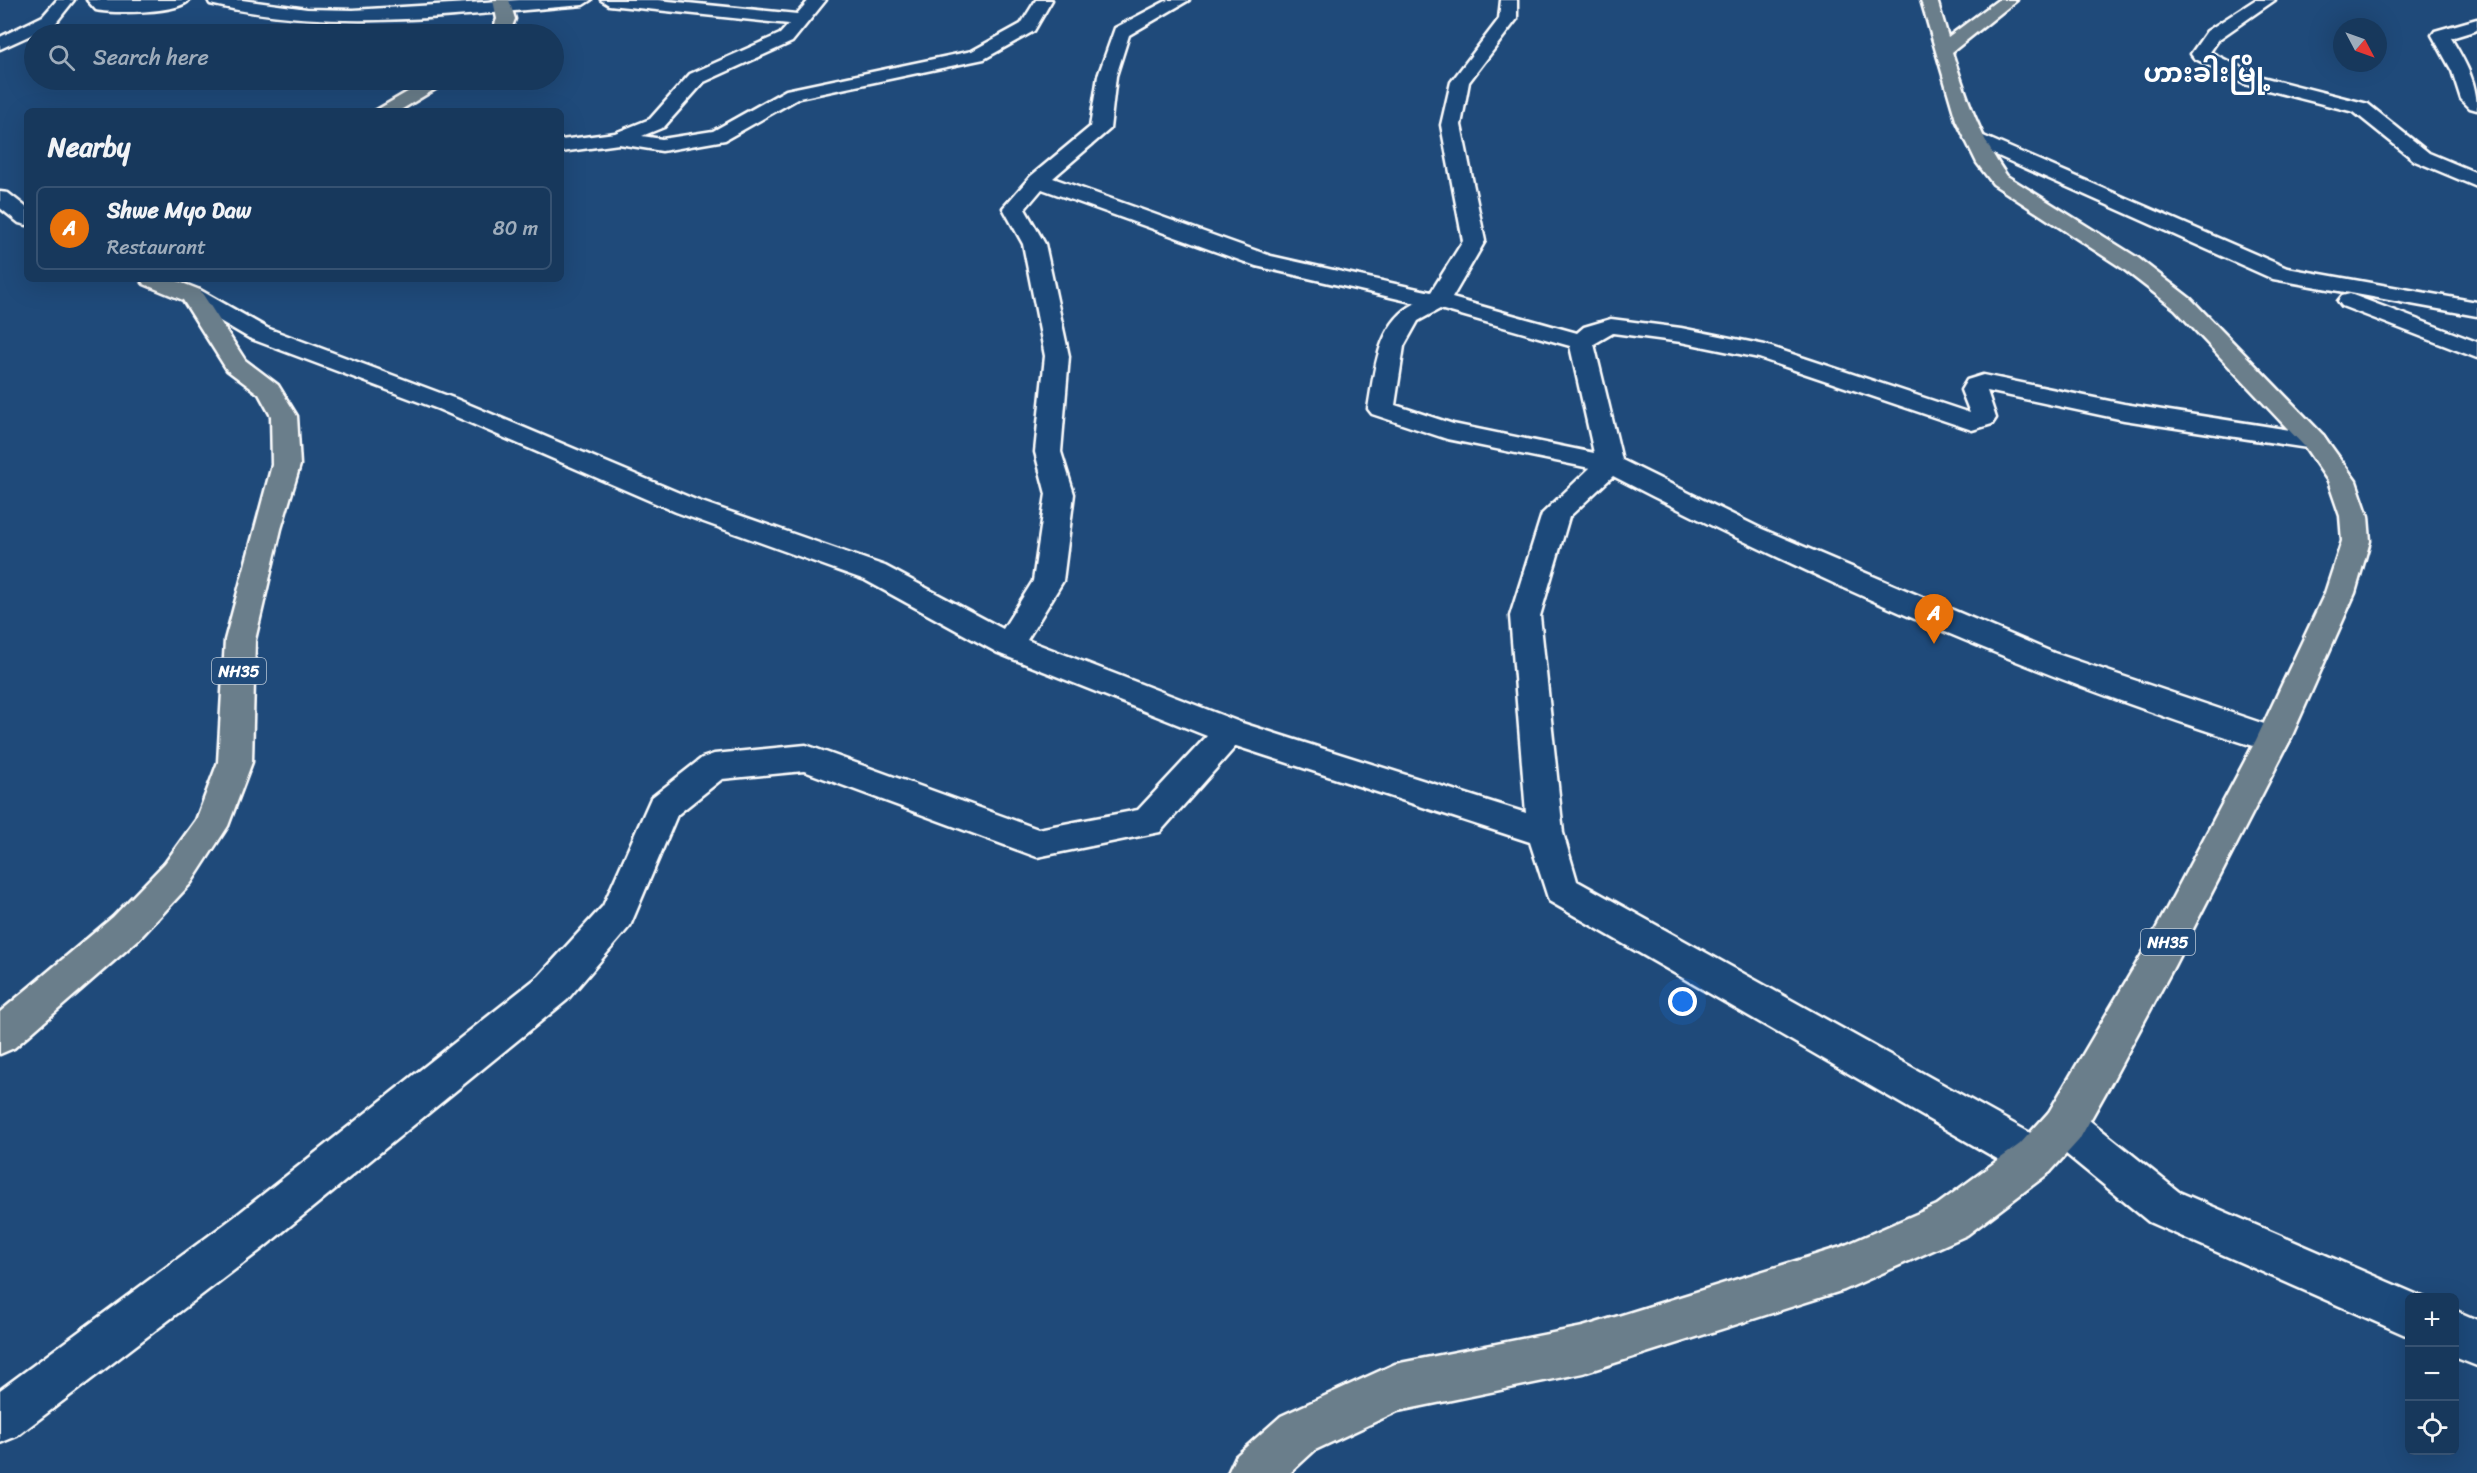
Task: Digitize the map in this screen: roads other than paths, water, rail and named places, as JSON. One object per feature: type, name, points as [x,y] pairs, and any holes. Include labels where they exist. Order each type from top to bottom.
[{"type":"highway","points":[[1929,0],[1943,50],[2008,0]]},
{"type":"highway","points":[[501,3],[506,19],[504,24]]},
{"type":"highway","name":"NH35","points":[[1253,1473],[1298,1433],[1395,1388],[1583,1350],[1844,1268],[1952,1220],[2035,1158],[2064,1126],[2161,955],[2273,740],[2340,593],[2356,542],[2354,516],[2342,481],[2314,441],[2183,304],[2130,263],[2000,180],[1987,166],[1974,138],[1943,50]]},
{"type":"highway","points":[[390,108],[423,90]]},
{"type":"highway","points":[[165,282],[201,290]]},
{"type":"highway","name":"NH35","points":[[0,1036],[126,928],[178,873],[211,826],[235,762],[240,639],[267,529],[286,465],[284,416],[269,390],[236,365],[201,290]]},
{"type":"street","points":[[41,24],[49,20],[66,0]]},
{"type":"street","points":[[95,0],[102,6],[134,7],[181,0]]},
{"type":"street","points":[[216,0],[296,14],[377,14],[501,3],[583,0]]},
{"type":"street","points":[[609,0],[801,20]]},
{"type":"street","points":[[564,146],[619,138],[657,123],[697,78],[786,38],[818,0]]},
{"type":"street","points":[[619,138],[662,145],[718,136],[794,94],[978,55],[1028,27],[1044,0]]},
{"type":"street","points":[[1009,645],[1048,581],[1060,494],[1048,452],[1057,356],[1034,244],[1014,208],[1038,180],[1100,129],[1107,76],[1121,32],[1181,0]]},
{"type":"street","points":[[1509,0],[1508,19],[1460,82],[1451,125],[1474,241],[1438,301],[1409,316],[1392,346],[1381,409],[1447,430],[1610,464],[1752,536],[2043,661],[2273,740]]},
{"type":"street","points":[[2266,0],[2213,35],[2200,54],[2251,80],[2361,108],[2422,157],[2477,181]]},
{"type":"street","points":[[2477,24],[2441,35],[2461,71],[2471,99],[2477,104]]},
{"type":"street","points":[[0,44],[24,32]]},
{"type":"street","points":[[1974,138],[2281,274],[2477,351]]},
{"type":"street","points":[[1038,180],[1264,261],[1438,301],[1581,342]]},
{"type":"street","points":[[0,198],[24,216]]},
{"type":"street","points":[[2281,274],[2477,309]]},
{"type":"street","points":[[201,290],[258,333],[447,404],[686,506],[875,573],[1009,645],[1230,732],[1545,833]]},
{"type":"street","points":[[1581,342],[1593,332],[1611,326],[1681,335],[1765,352],[1972,422],[1983,418],[1984,415],[1974,390],[1976,385],[1983,383],[2124,412],[2314,441]]},
{"type":"street","points":[[1581,342],[1610,464]]},
{"type":"street","points":[[1610,464],[1556,514],[1525,616],[1545,833],[1562,890],[2035,1158]]},
{"type":"street","points":[[0,1419],[248,1233],[553,988],[617,915],[663,807],[714,767],[806,758],[1036,843],[1148,822],[1230,732]]},
{"type":"street","points":[[2064,1126],[2164,1207],[2405,1312]]},
{"type":"street","points":[[2459,1335],[2477,1343]]},
{"type":"place","name":"Shwe Myo Daw","points":[[1934,644]]},
{"type":"district","name":"ဟားခါးမြို့","points":[[2207,73]]}]
